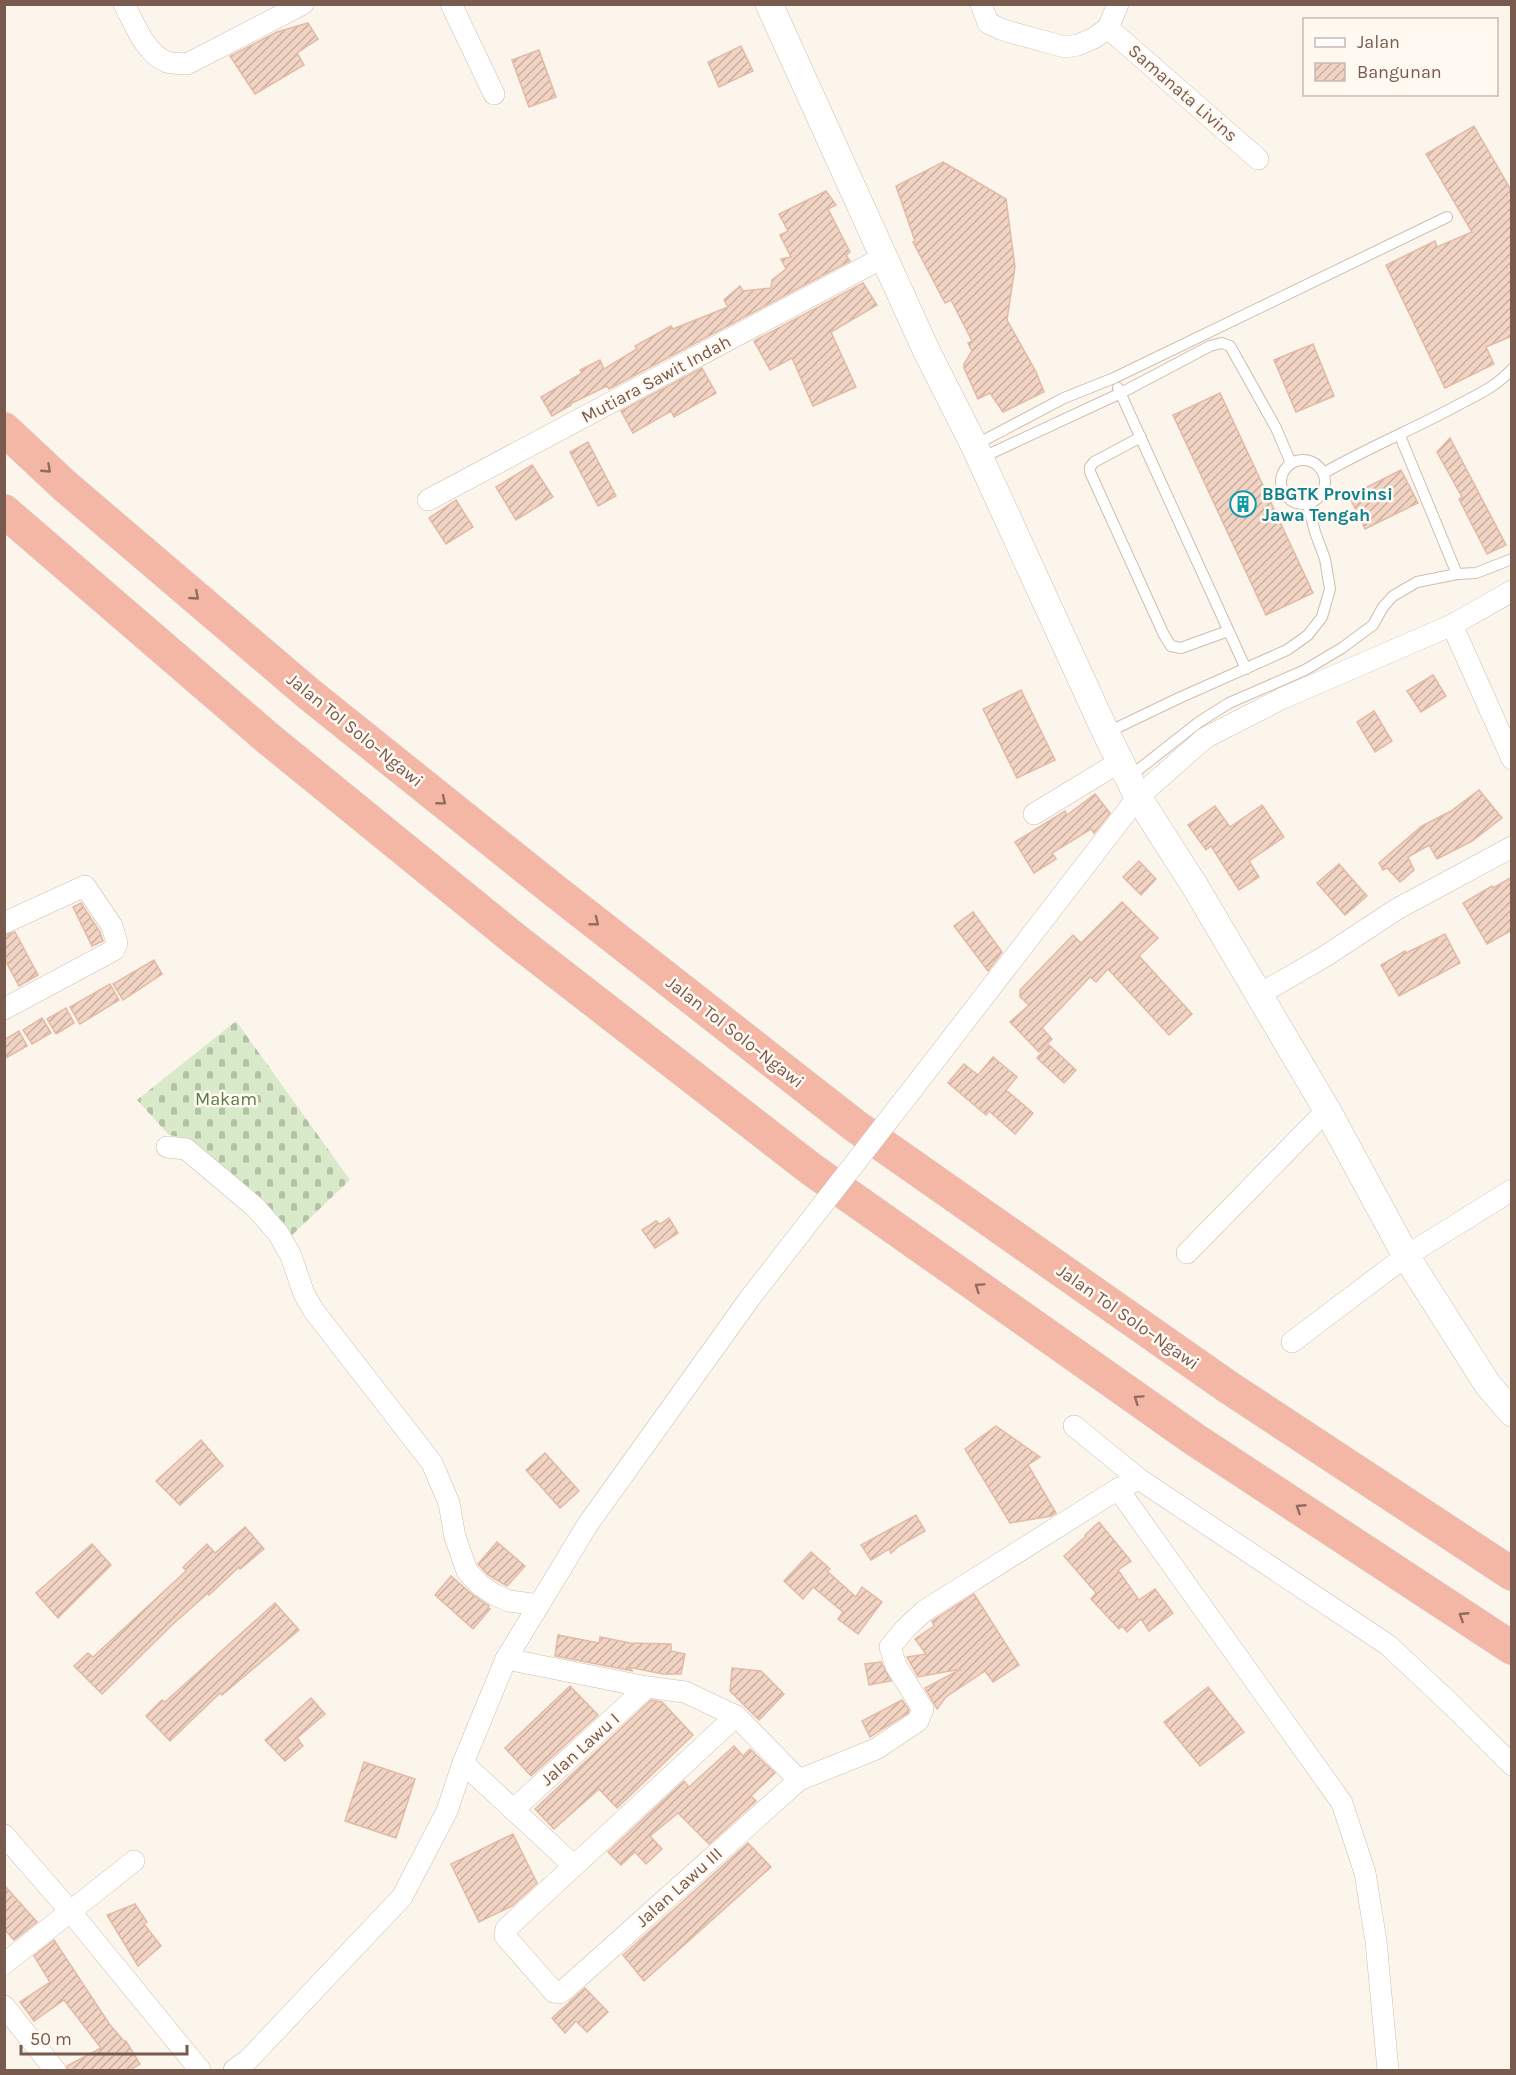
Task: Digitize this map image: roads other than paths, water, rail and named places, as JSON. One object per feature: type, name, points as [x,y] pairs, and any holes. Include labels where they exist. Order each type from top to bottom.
[{"type":"highway","name":"Jalan Tol Solo–Ngawi","points":[[4,429],[65,486],[309,694],[555,891],[854,1125],[1228,1387],[1512,1574]]},
{"type":"highway","points":[[4,511],[270,740],[517,941],[811,1169],[1194,1439],[1512,1648]]},
{"type":"street","points":[[124,4],[146,44],[158,57],[168,62],[187,64],[303,4]]},
{"type":"street","points":[[451,4],[495,94]]},
{"type":"street","points":[[769,4],[927,350],[1129,778],[1328,1110],[1406,1256],[1488,1384],[1512,1413]]},
{"type":"street","points":[[981,4],[988,23],[1003,30],[1065,47],[1086,42],[1108,28],[1118,4]]},
{"type":"street","name":"Samanata Livins","points":[[1108,28],[1258,159]]},
{"type":"street","name":"Mutiara Sawit Indah","points":[[428,500],[884,257]]},
{"type":"street","points":[[1034,814],[1129,778],[1281,699],[1452,625],[1512,591]]},
{"type":"street","points":[[1452,625],[1512,759]]},
{"type":"street","points":[[234,2070],[248,2060],[402,1897],[447,1811],[463,1763],[506,1659],[588,1524],[750,1298],[911,1091],[1129,778]]},
{"type":"street","points":[[1258,996],[1324,957],[1397,909],[1512,847]]},
{"type":"street","points":[[4,923],[85,886],[112,926],[117,943],[114,950],[4,1009]]},
{"type":"street","points":[[1187,1253],[1328,1110]]},
{"type":"street","points":[[167,1147],[186,1149],[201,1159],[255,1207],[278,1233],[291,1256],[304,1294],[314,1311],[432,1463],[449,1503],[455,1537],[467,1571],[480,1585],[495,1595],[509,1601],[539,1605]]},
{"type":"street","points":[[1292,1342],[1406,1256],[1512,1190]]},
{"type":"street","points":[[1074,1425],[1139,1479],[1388,1645],[1512,1765]]},
{"type":"street","points":[[1139,1479],[1118,1489],[1342,1803],[1365,1873],[1376,1941],[1388,2070]]},
{"type":"street","name":"Jalan Lawu III","points":[[573,1866],[504,1932],[554,1992],[559,1993],[799,1780],[876,1749],[918,1721],[922,1709],[896,1666],[890,1647],[924,1611],[1118,1489]]},
{"type":"street","points":[[506,1659],[647,1687],[685,1692],[736,1716],[799,1780]]},
{"type":"street","name":"Jalan Lawu I","points":[[513,1810],[647,1687]]},
{"type":"street","points":[[463,1763],[573,1866],[736,1716]]},
{"type":"street","points":[[7,1844],[70,1911],[201,2070]]},
{"type":"street","points":[[4,1964],[134,1861]]},
{"type":"street","points":[[4,2006],[55,2070]]},
{"type":"lane","points":[[977,452],[1064,398],[1114,378],[1447,217]]},
{"type":"lane","points":[[977,452],[1120,393],[1210,346],[1221,343],[1230,346],[1276,428],[1291,463]]},
{"type":"lane","points":[[1324,473],[1488,389],[1512,369]]},
{"type":"lane","points":[[1114,378],[1246,669]]},
{"type":"lane","points":[[1400,436],[1456,574]]},
{"type":"lane","points":[[1141,438],[1094,462],[1090,467],[1090,472],[1171,646],[1181,648],[1228,631]]},
{"type":"lane","points":[[1302,460],[1314,463],[1324,473],[1325,485],[1320,498],[1308,505],[1295,504],[1285,496],[1280,485],[1282,472],[1291,463],[1302,460]]},
{"type":"lane","points":[[1106,733],[1287,650],[1308,635],[1322,616],[1330,589],[1325,559],[1308,505]]},
{"type":"lane","points":[[1129,778],[1199,722],[1230,703],[1305,670],[1341,648],[1373,625],[1383,607],[1393,596],[1417,582],[1456,574],[1476,573],[1512,559]]},
{"type":"place","name":"BBGTK Provinsi Jawa Tengah","points":[[1243,504]]},
{"type":"park label","name":"Makam","points":[[226,1099]]}]
